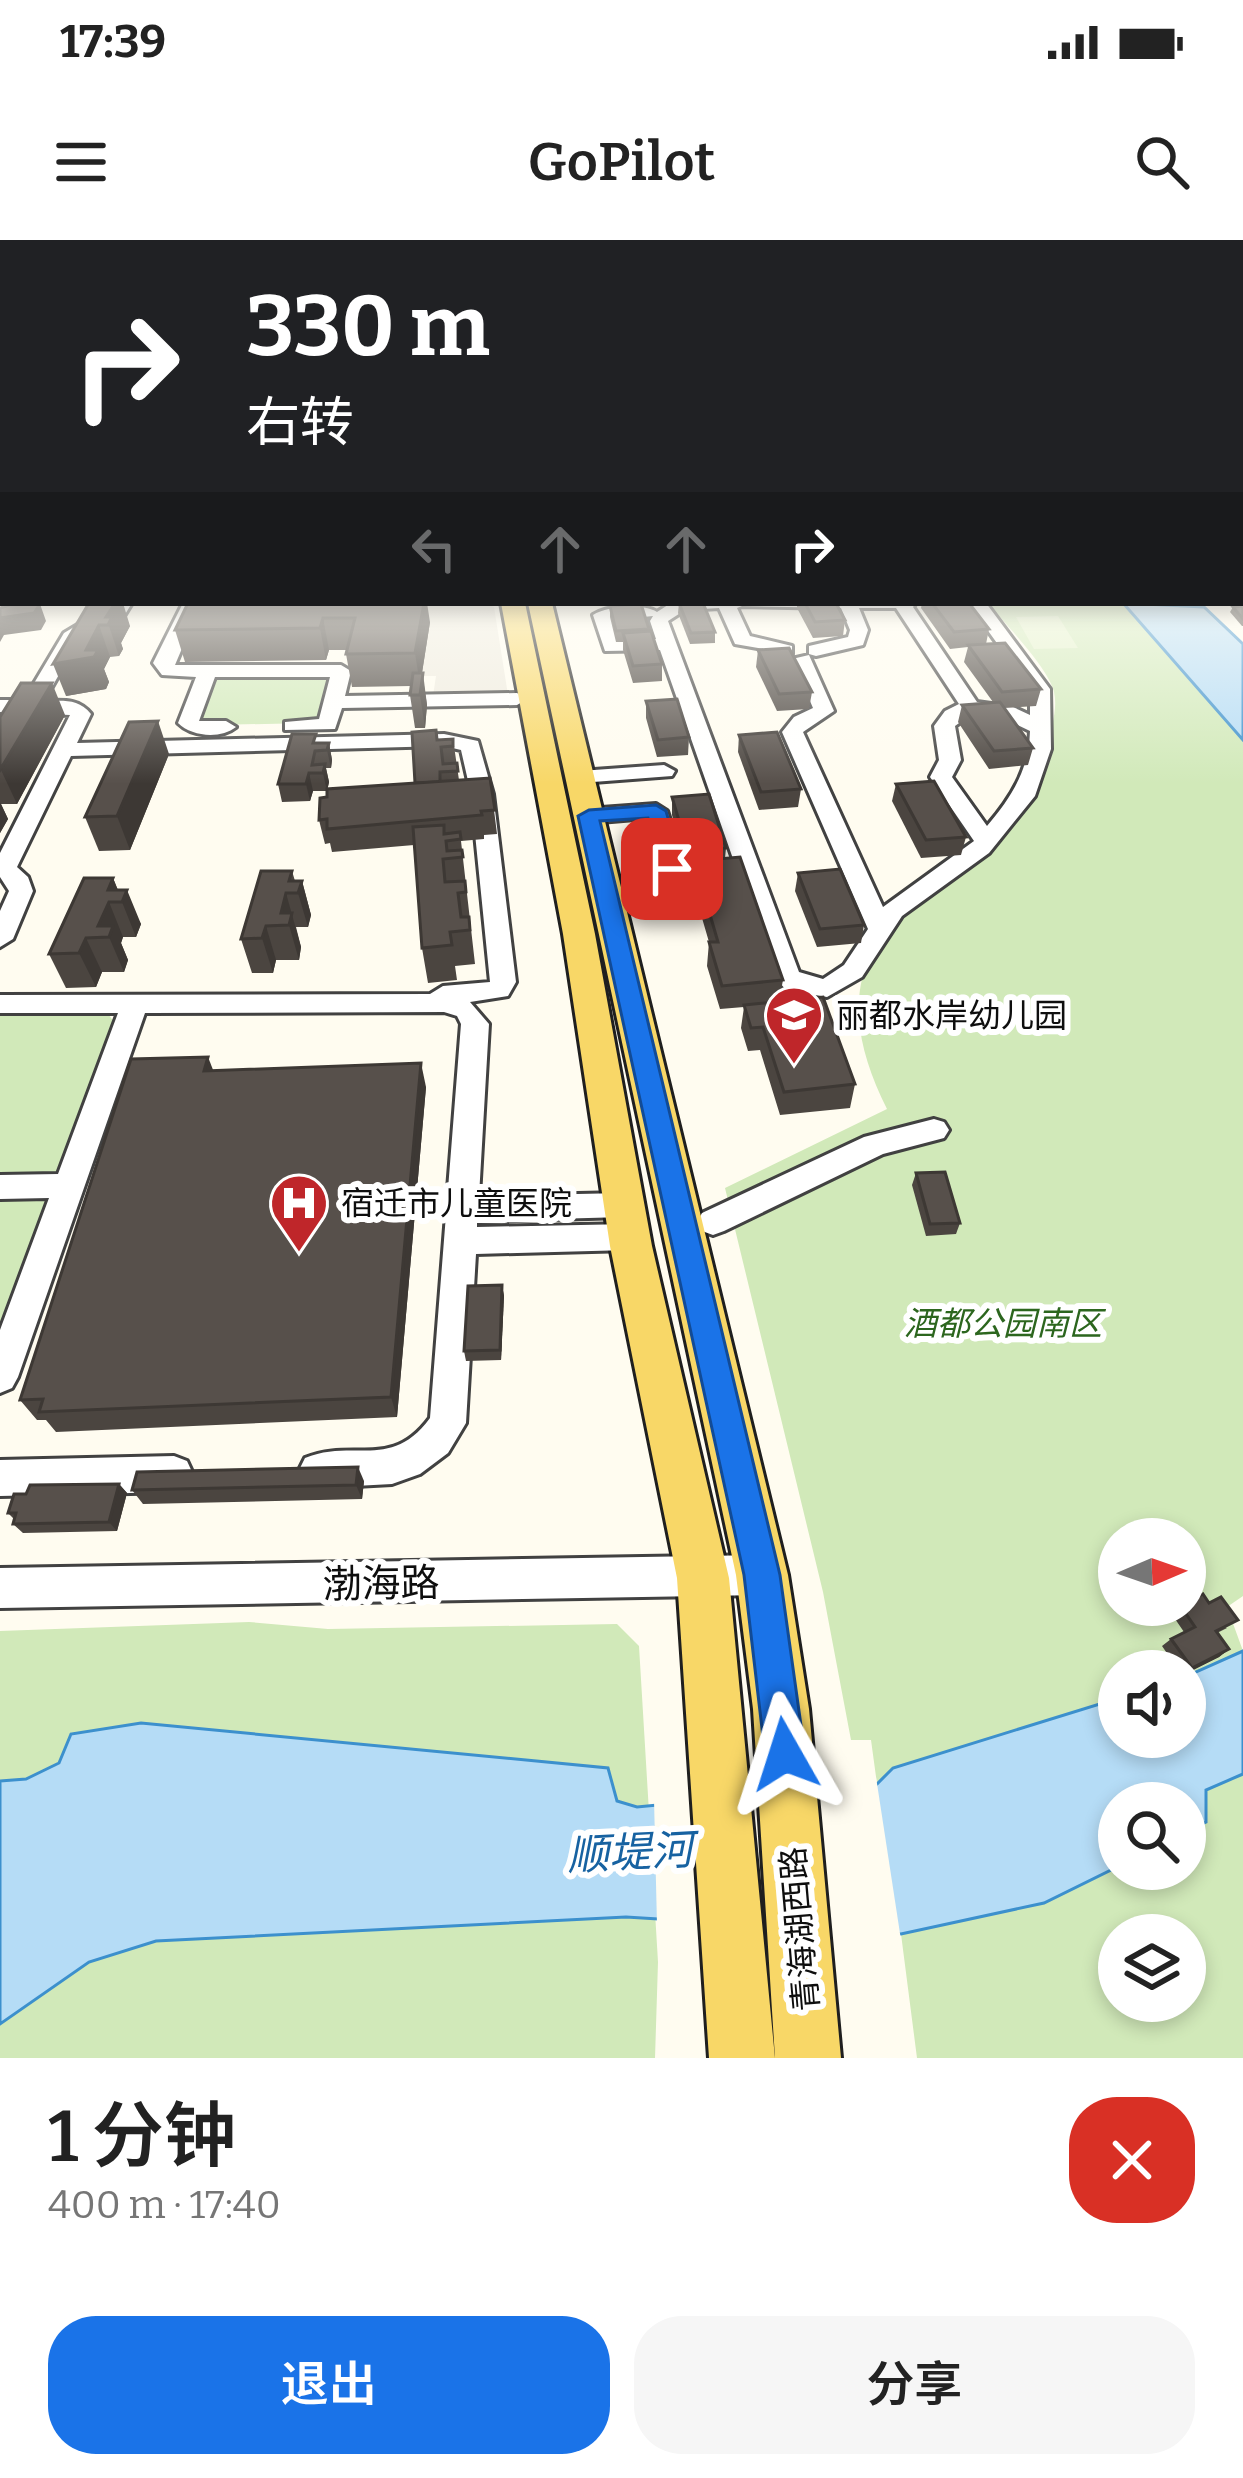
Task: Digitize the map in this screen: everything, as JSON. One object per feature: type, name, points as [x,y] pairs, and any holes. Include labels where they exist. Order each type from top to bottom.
[{"type":"main road","name":"青海湖西路","points":[[528,614],[627,1221],[704,1578],[741,2038]]},
{"type":"main road","name":"青海湖西路","points":[[529,614],[584,796],[762,1575],[781,1709],[808,2040]]},
{"type":"street","points":[[31,706],[71,638],[115,614]]},
{"type":"street","points":[[194,614],[163,666],[174,672],[208,671],[339,669],[328,725],[192,727],[189,720],[208,671]]},
{"type":"street","points":[[617,614],[602,615],[612,647],[666,644]]},
{"type":"street","points":[[664,614],[659,621],[666,644],[749,875],[795,984],[826,988],[853,971],[893,910],[986,842],[1033,779],[1042,729],[1040,689],[984,614]]},
{"type":"street","points":[[731,614],[742,640],[801,653],[856,641],[859,630],[852,614]]},
{"type":"street","points":[[910,614],[971,707]]},
{"type":"street","points":[[801,653],[824,711],[801,721],[792,732],[880,928]]},
{"type":"street","points":[[333,702],[517,699]]},
{"type":"street","points":[[0,706],[79,709],[79,721],[4,868],[20,882],[22,891],[0,939]]},
{"type":"street","points":[[986,842],[941,777],[950,760],[943,724],[950,715],[971,707],[1006,711],[1042,729]]},
{"type":"street","points":[[0,1002],[410,997],[499,990],[503,982],[482,794],[471,745],[444,740],[64,750]]},
{"type":"street","points":[[584,796],[664,770]]},
{"type":"street","points":[[584,796],[656,811],[675,874],[690,880],[749,875]]},
{"type":"street","points":[[0,1002],[445,1003],[467,1010],[475,1024],[448,1424],[438,1439],[405,1465],[273,1472]]},
{"type":"street","points":[[0,1377],[135,1004]]},
{"type":"street","points":[[713,1222],[875,1144],[934,1130]]},
{"type":"street","points":[[0,1187],[69,1186]]},
{"type":"street","points":[[459,1225],[627,1221]]},
{"type":"street","points":[[0,1478],[205,1473]]},
{"type":"street","name":"渤海路","points":[[0,1588],[762,1575]]},
{"type":"green space","name":"酒都公园南区","points":[[997,614],[1132,614],[1243,740],[1243,1596],[1227,1607],[1243,1651],[1206,1668],[1206,1650],[1098,1650],[1098,1705],[893,1768],[877,1784],[871,1740],[851,1740],[823,1592],[725,1188],[887,1109],[861,1034],[861,985],[868,961],[898,914],[972,863],[1021,805],[1043,760],[1052,726],[1055,699],[1050,682]]},
{"type":"green space","points":[[1058,616],[1078,648],[1034,649],[1016,617]]},
{"type":"green space","points":[[332,675],[323,718],[309,723],[213,725],[197,720],[216,676]]},
{"type":"green space","points":[[106,1011],[114,1022],[59,1172],[0,1174],[0,1012]]},
{"type":"green space","points":[[51,1194],[0,1334],[0,1195]]},
{"type":"green space","points":[[249,1622],[328,1629],[617,1624],[639,1646],[658,1962],[655,2058],[0,2058],[0,1631]]},
{"type":"green space","points":[[1243,1774],[1243,2058],[917,2058],[901,1934],[1044,1903],[1098,1876],[1098,1890],[1206,1890],[1206,1790]]},
{"type":"shaded area","points":[[388,614],[495,614],[508,695],[433,696],[436,676],[421,676],[429,622]]},
{"type":"water","points":[[1132,614],[1211,614],[1243,644],[1243,740]]},
{"type":"water","name":"顺堤河","points":[[1243,1651],[1243,1774],[1206,1790],[1206,1782],[1098,1782],[1098,1876],[1044,1903],[901,1934],[626,1917],[156,1941],[89,1962],[0,2024],[0,1781],[26,1779],[59,1763],[71,1734],[141,1723],[608,1768],[617,1801],[637,1807],[877,1784],[893,1768],[1098,1705],[1098,1758],[1206,1758],[1206,1668]]},
{"type":"pier","points":[[876,1777],[901,1940],[657,1925],[654,1799]]},
{"type":"building","points":[[83,614],[112,617],[108,625],[99,625],[86,650],[98,650],[94,657],[53,664]]},
{"type":"building","points":[[183,614],[422,614],[415,653],[346,654],[355,618],[323,618],[320,628],[175,630]]},
{"type":"building","points":[[612,614],[644,614],[649,629],[616,631]]},
{"type":"building","points":[[683,614],[707,614],[715,632],[691,633]]},
{"type":"building","points":[[811,614],[842,614],[845,620],[815,622]]},
{"type":"building","points":[[940,614],[977,614],[989,629],[954,632]]},
{"type":"building","points":[[651,631],[662,664],[633,666],[623,633]]},
{"type":"building","points":[[1005,643],[1041,689],[1002,692],[968,645]]},
{"type":"building","points":[[789,648],[812,692],[779,694],[758,650]]},
{"type":"building","points":[[413,673],[423,673],[420,695],[410,695]]},
{"type":"building","points":[[21,683],[52,683],[0,770],[0,717]]},
{"type":"building","points":[[677,699],[689,737],[658,740],[646,701]]},
{"type":"building","points":[[1000,702],[1033,748],[994,751],[962,705]]},
{"type":"building","points":[[158,721],[117,816],[85,817],[129,722]]},
{"type":"building","points":[[436,730],[437,740],[453,739],[453,746],[441,747],[443,764],[457,763],[458,771],[440,772],[440,782],[415,783],[412,732]]},
{"type":"building","points":[[777,732],[801,789],[761,792],[739,735]]},
{"type":"building","points":[[292,734],[316,734],[313,743],[329,743],[327,750],[315,751],[312,765],[325,764],[323,773],[309,773],[306,784],[278,784]]},
{"type":"building","points":[[490,778],[495,810],[481,811],[482,815],[327,829],[327,819],[319,820],[320,798],[327,797],[327,789]]},
{"type":"building","points":[[934,781],[966,837],[926,840],[896,784]]},
{"type":"building","points":[[709,794],[726,848],[688,851],[672,797]]},
{"type":"building","points":[[444,825],[444,834],[460,832],[461,839],[446,841],[447,851],[462,850],[463,857],[443,859],[445,882],[465,881],[466,892],[458,893],[461,917],[469,917],[470,930],[450,932],[452,945],[422,948],[413,827]]},
{"type":"building","points":[[740,857],[783,980],[722,986],[709,942],[718,942],[704,894],[693,895],[683,862]]},
{"type":"building","points":[[840,869],[864,925],[820,929],[798,873]]},
{"type":"building","points":[[261,871],[292,871],[289,881],[302,881],[298,893],[286,893],[281,913],[292,913],[289,925],[266,926],[262,938],[241,939]]},
{"type":"building","points":[[84,878],[113,878],[108,890],[127,890],[122,902],[109,902],[98,926],[113,926],[109,937],[86,938],[79,953],[49,954]]},
{"type":"building","points":[[823,997],[855,1084],[784,1092],[763,1027],[751,1028],[744,1005]]},
{"type":"building","points":[[208,1057],[204,1071],[421,1063],[391,1397],[39,1412],[43,1399],[20,1400],[131,1059]]},
{"type":"building","points":[[945,1172],[960,1223],[930,1224],[916,1173]]},
{"type":"building","points":[[502,1285],[500,1350],[464,1351],[468,1286]]},
{"type":"building","points":[[358,1467],[356,1485],[132,1490],[137,1472]]},
{"type":"building","points":[[119,1484],[109,1522],[13,1524],[16,1513],[8,1513],[14,1494],[26,1494],[30,1485]]},
{"type":"building","points":[[1221,1597],[1238,1620],[1216,1631],[1229,1649],[1206,1661],[1206,1650],[1179,1650],[1171,1639],[1206,1626],[1206,1598],[1209,1603]]},
{"type":"place","name":"丽都水岸幼儿园","points":[[794,1066]]},
{"type":"place","name":"宿迁市儿童医院","points":[[299,1254]]},
{"type":"route","points":[[672,869],[656,811],[589,816],[762,1575],[785,1754]]}]
